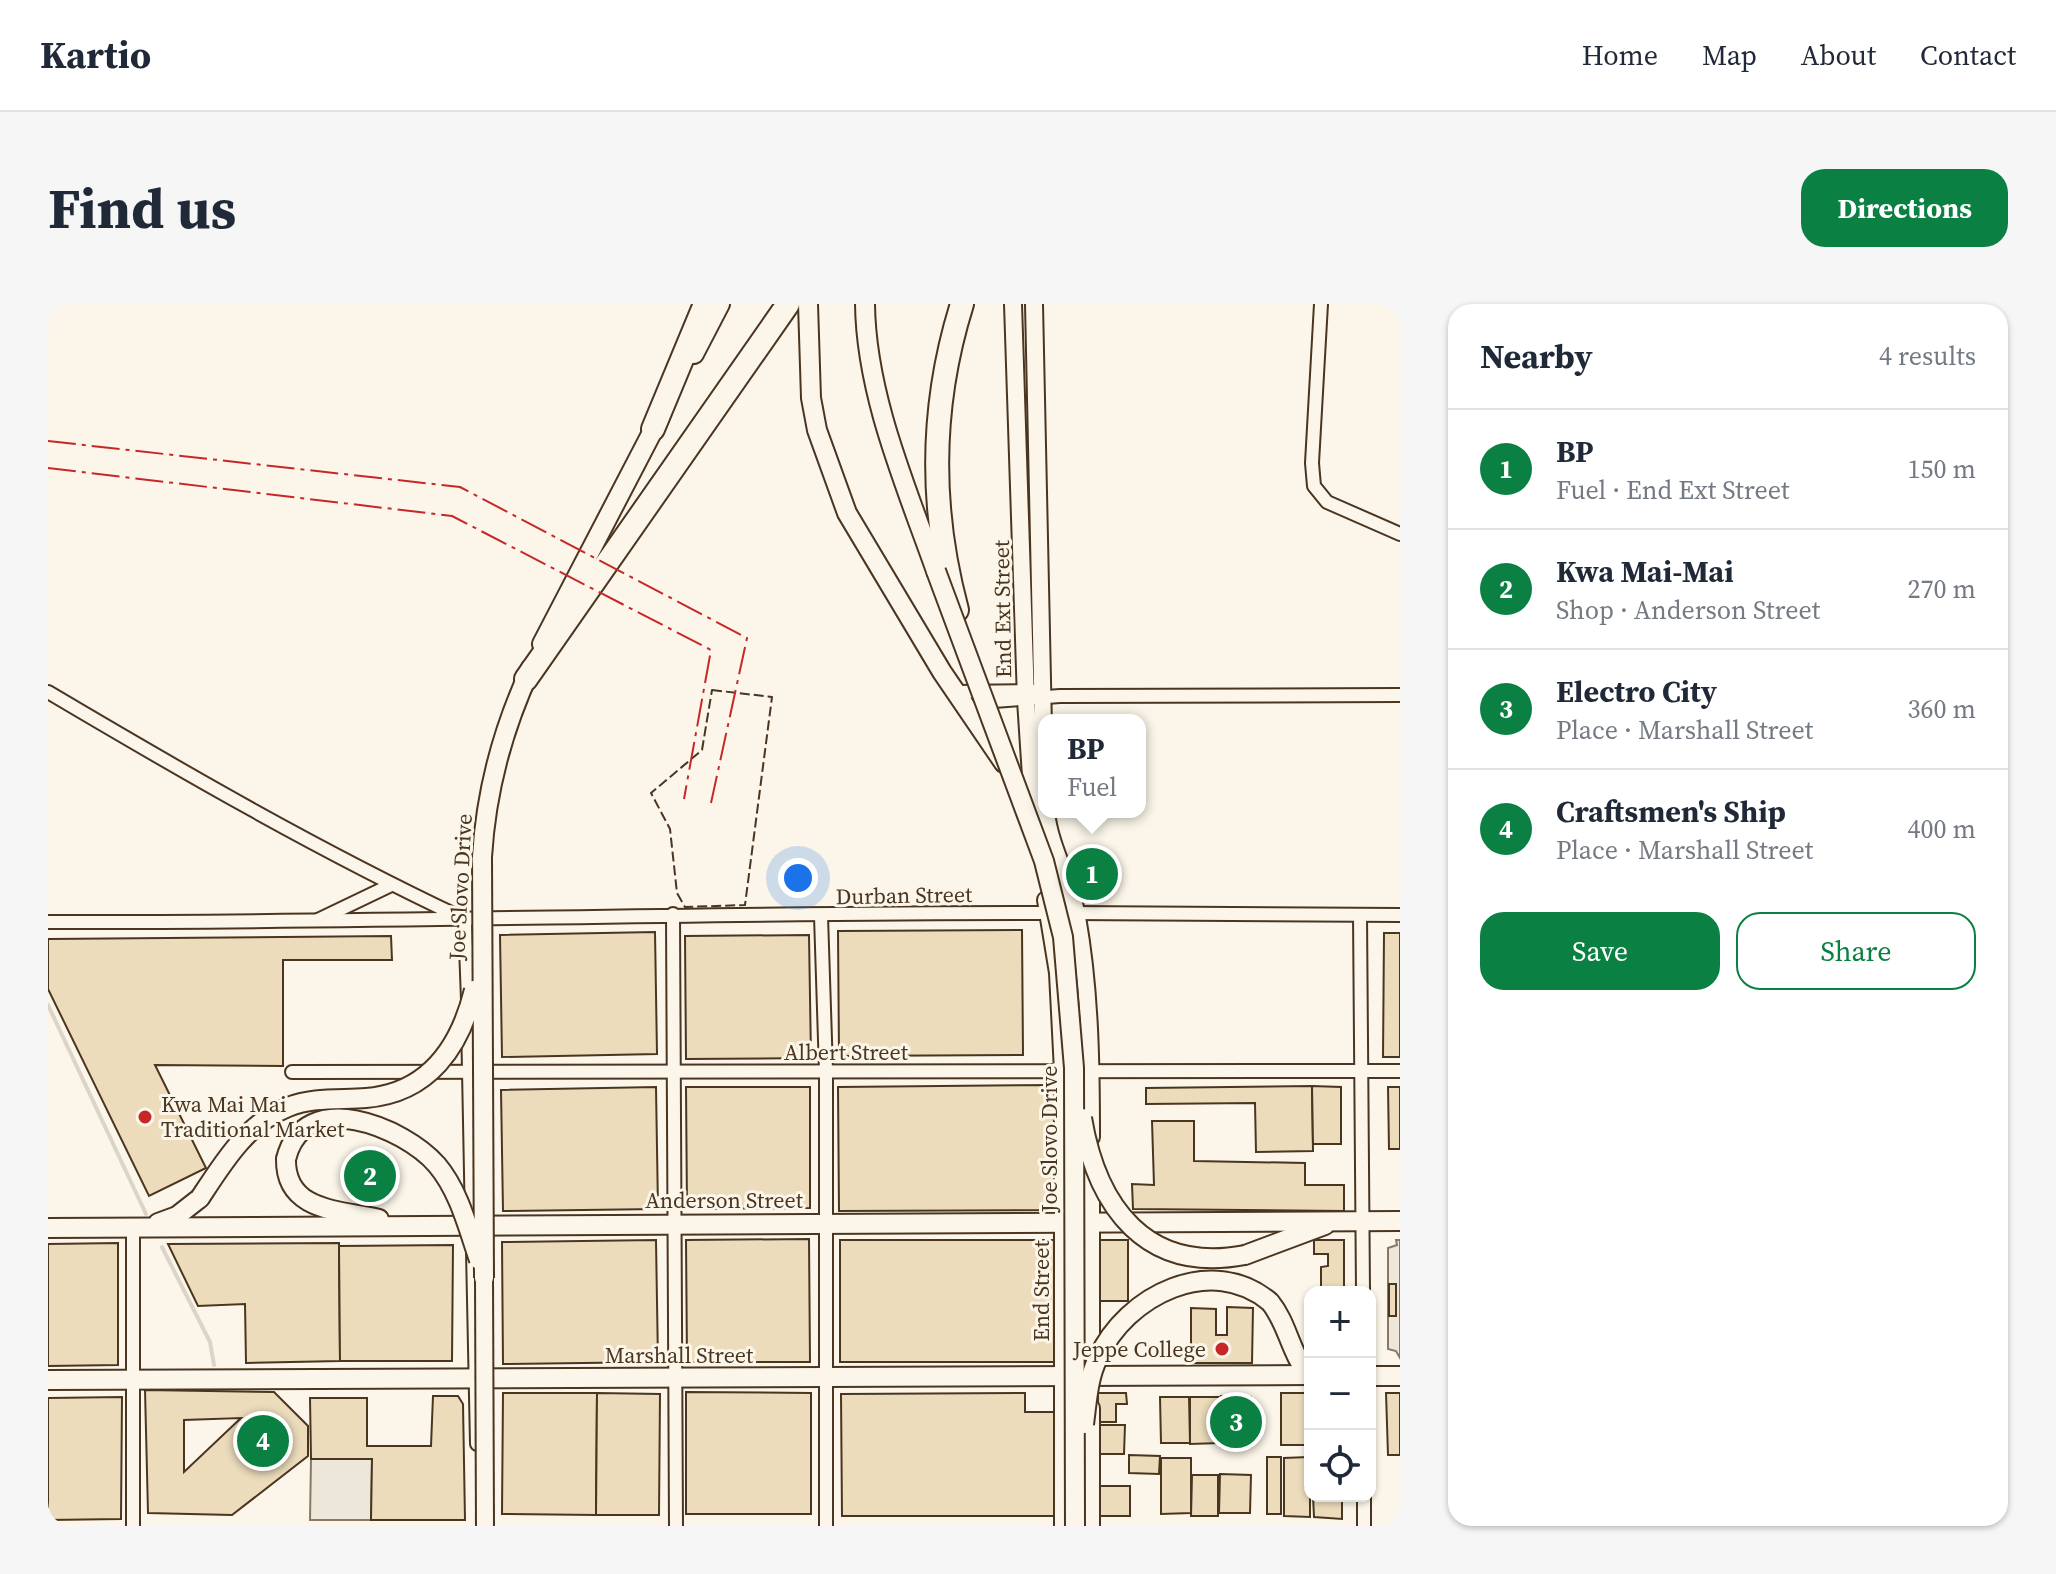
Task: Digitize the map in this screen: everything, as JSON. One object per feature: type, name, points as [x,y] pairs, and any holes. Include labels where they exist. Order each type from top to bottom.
[{"type":"highway","points":[[653,429],[705,304]]},
{"type":"highway","points":[[962,304],[947,357],[935,438],[934,478],[942,540],[972,667]]},
{"type":"highway","points":[[526,679],[784,309]]},
{"type":"main road","name":"Joe Slovo Drive","points":[[484,1278],[480,966],[482,857],[484,823],[497,760],[526,679],[563,598],[720,304]]},
{"type":"main road","points":[[808,304],[811,398],[830,473],[847,513],[959,697],[1038,808]]},
{"type":"main road","name":"Joe Slovo Drive","points":[[865,304],[870,348],[892,445],[1053,894],[1067,968],[1076,1070],[1075,1526]]},
{"type":"main road","points":[[870,348],[875,304]]},
{"type":"main road","points":[[139,1228],[177,1216],[200,1198],[239,1144],[270,1116],[320,1099],[386,1096],[401,1091],[430,1073],[452,1048],[462,1029],[480,966]]},
{"type":"main road","points":[[1076,1070],[1088,1151],[1099,1183],[1122,1218],[1155,1244],[1192,1258],[1245,1255],[1333,1222]]},
{"type":"main road","points":[[408,1225],[303,1200],[289,1182],[286,1159],[294,1139],[304,1130],[327,1120],[366,1121],[406,1138],[437,1165],[448,1180],[459,1201],[484,1278]]},
{"type":"main road","name":"Anderson Street","points":[[48,1228],[1400,1221]]},
{"type":"main road","points":[[1075,1501],[1091,1377],[1103,1347],[1128,1316],[1163,1291],[1201,1281],[1234,1282],[1270,1302],[1282,1319],[1295,1358],[1304,1368]]},
{"type":"main road","name":"Marshall Street","points":[[48,1380],[1304,1375]]},
{"type":"main road","points":[[1376,1376],[1400,1376]]},
{"type":"street","name":"End Ext Street","points":[[1013,304],[1038,790]]},
{"type":"street","name":"End Ext Street","points":[[1034,304],[1033,696],[1038,731]]},
{"type":"street","points":[[1321,304],[1312,463],[1314,486],[1327,502],[1400,534]]},
{"type":"street","points":[[48,692],[391,885],[465,920],[478,1526]]},
{"type":"street","points":[[959,697],[1400,695]]},
{"type":"street","name":"End Ext Street","points":[[1040,818],[1048,913]]},
{"type":"street","name":"End Ext Street","points":[[1042,818],[1077,913]]},
{"type":"street","name":"Durban Street","points":[[312,923],[391,885]]},
{"type":"street","name":"End Street","points":[[1048,913],[1076,1070],[1091,1222],[1091,1526]]},
{"type":"street","name":"End Street","points":[[1063,1526],[1063,1222],[1076,1070],[1087,986],[1077,913]]},
{"type":"street","points":[[673,914],[676,1526]]},
{"type":"street","name":"Durban Street","points":[[48,922],[312,923],[673,914],[1400,915]]},
{"type":"street","points":[[1360,915],[1363,1286]]},
{"type":"street","points":[[821,916],[826,1071],[826,1526]]},
{"type":"street","name":"Albert Street","points":[[292,1072],[1400,1071]]},
{"type":"street","points":[[133,1526],[139,1228]]},
{"type":"street","name":"Joe Slovo Drive","points":[[484,1278],[485,1526]]},
{"type":"street","points":[[1364,1502],[1364,1526]]},
{"type":"shaded area","points":[[1396,1240],[1400,1240],[1400,1358],[1396,1351],[1388,1349],[1388,1248],[1397,1245]]},
{"type":"shaded area","points":[[311,1459],[372,1459],[371,1520],[310,1520]]},
{"type":"building","points":[[1022,930],[1023,1055],[839,1056],[838,931]]},
{"type":"building","points":[[655,932],[657,1054],[502,1057],[500,935]]},
{"type":"building","points":[[1384,933],[1400,933],[1400,1057],[1383,1057]]},
{"type":"building","points":[[809,935],[811,1058],[686,1059],[685,936]]},
{"type":"building","name":"Kwa Mai Mai Traditional Market","points":[[391,936],[392,960],[283,960],[283,1066],[155,1065],[206,1168],[149,1196],[48,989],[48,939]]},
{"type":"building","points":[[1054,1085],[1055,1210],[839,1211],[838,1087]]},
{"type":"building","points":[[1312,1086],[1313,1151],[1256,1152],[1255,1103],[1146,1104],[1146,1088]]},
{"type":"building","points":[[1312,1086],[1341,1087],[1341,1144],[1313,1144]]},
{"type":"building","points":[[656,1087],[658,1209],[503,1211],[501,1090]]},
{"type":"building","points":[[686,1087],[810,1087],[810,1208],[687,1209]]},
{"type":"building","points":[[1388,1087],[1400,1087],[1400,1149],[1389,1149]]},
{"type":"building","points":[[1152,1121],[1194,1121],[1194,1161],[1305,1163],[1305,1185],[1344,1185],[1344,1211],[1133,1209],[1132,1184],[1154,1185]]},
{"type":"building","points":[[809,1239],[810,1362],[687,1362],[686,1240]]},
{"type":"building","points":[[656,1240],[658,1362],[503,1364],[502,1242]]},
{"type":"building","points":[[840,1240],[1057,1240],[1057,1362],[840,1362]]},
{"type":"building","points":[[1098,1240],[1128,1240],[1128,1301],[1098,1301]]},
{"type":"building","points":[[1314,1240],[1344,1240],[1344,1286],[1321,1286],[1321,1267],[1328,1266],[1328,1254],[1314,1254]]},
{"type":"building","points":[[118,1243],[118,1365],[48,1366],[48,1244]]},
{"type":"building","points":[[339,1243],[340,1361],[246,1363],[245,1304],[198,1306],[168,1244]]},
{"type":"building","points":[[453,1245],[452,1361],[340,1361],[339,1246]]},
{"type":"building","points":[[1389,1284],[1396,1284],[1396,1316],[1389,1316]]},
{"type":"building","name":"Jeppe College","points":[[1227,1307],[1253,1308],[1252,1363],[1191,1363],[1191,1308],[1216,1309],[1216,1335],[1227,1335]]},
{"type":"building","points":[[145,1390],[274,1392],[308,1426],[308,1456],[232,1515],[148,1513]],"holes":[[[241,1418],[184,1472],[184,1420]]]},
{"type":"building","points":[[686,1392],[811,1393],[811,1514],[686,1514]]},
{"type":"building","points":[[503,1393],[597,1393],[596,1515],[502,1514]]},
{"type":"building","points":[[597,1393],[660,1394],[659,1515],[596,1515]]},
{"type":"building","points":[[1025,1393],[1025,1412],[1056,1412],[1056,1516],[842,1516],[841,1394]]},
{"type":"building","points":[[1098,1393],[1126,1393],[1127,1404],[1116,1404],[1116,1422],[1098,1422]]},
{"type":"building","points":[[1281,1393],[1304,1393],[1304,1445],[1281,1445]]},
{"type":"building","points":[[1386,1393],[1400,1393],[1400,1455],[1388,1455]]},
{"type":"building","points":[[433,1396],[458,1396],[463,1404],[465,1520],[371,1520],[372,1459],[311,1459],[310,1398],[367,1398],[367,1446],[431,1446]]},
{"type":"building","points":[[1221,1396],[1251,1397],[1251,1447],[1221,1447]]},
{"type":"building","points":[[122,1397],[121,1519],[48,1520],[48,1398]]},
{"type":"building","points":[[1160,1397],[1189,1397],[1190,1443],[1161,1443]]},
{"type":"building","points":[[1190,1397],[1220,1397],[1220,1443],[1190,1444]]},
{"type":"building","points":[[1098,1425],[1125,1425],[1124,1454],[1098,1454]]},
{"type":"building","points":[[1129,1455],[1160,1456],[1159,1474],[1129,1473]]},
{"type":"building","points":[[1267,1457],[1281,1457],[1281,1514],[1267,1514]]},
{"type":"building","points":[[1304,1457],[1304,1502],[1310,1502],[1310,1517],[1284,1516],[1284,1458]]},
{"type":"building","points":[[1161,1458],[1191,1458],[1191,1513],[1161,1514]]},
{"type":"building","points":[[1220,1474],[1251,1475],[1250,1513],[1219,1513]]},
{"type":"building","points":[[1192,1475],[1218,1475],[1218,1516],[1191,1516]]},
{"type":"building","points":[[1099,1486],[1130,1486],[1130,1516],[1099,1516]]},
{"type":"building","points":[[1313,1502],[1342,1502],[1342,1519],[1314,1517]]},
{"type":"waterway","points":[[48,1005],[146,1214]]},
{"type":"waterway","points":[[162,1247],[210,1342],[214,1365]]},
{"type":"fence","points":[[712,690],[772,697],[745,905],[685,907],[677,893],[670,829],[651,793],[702,750],[712,690]]},
{"type":"power","points":[[48,441],[460,487],[747,638],[711,803]]},
{"type":"power","points":[[48,468],[452,516],[711,650],[684,799]]},
{"type":"place","name":"BP","points":[[1092,874]]},
{"type":"place","name":"Kwa Mai Mai Traditional Market","points":[[145,1117]]},
{"type":"place","name":"Kwa Mai-Mai","points":[[370,1176]]},
{"type":"place","name":"Jeppe College","points":[[1222,1349]]},
{"type":"place","name":"Electro City","points":[[1236,1422]]},
{"type":"place","name":"Craftsmen's Ship","points":[[263,1441]]}]
